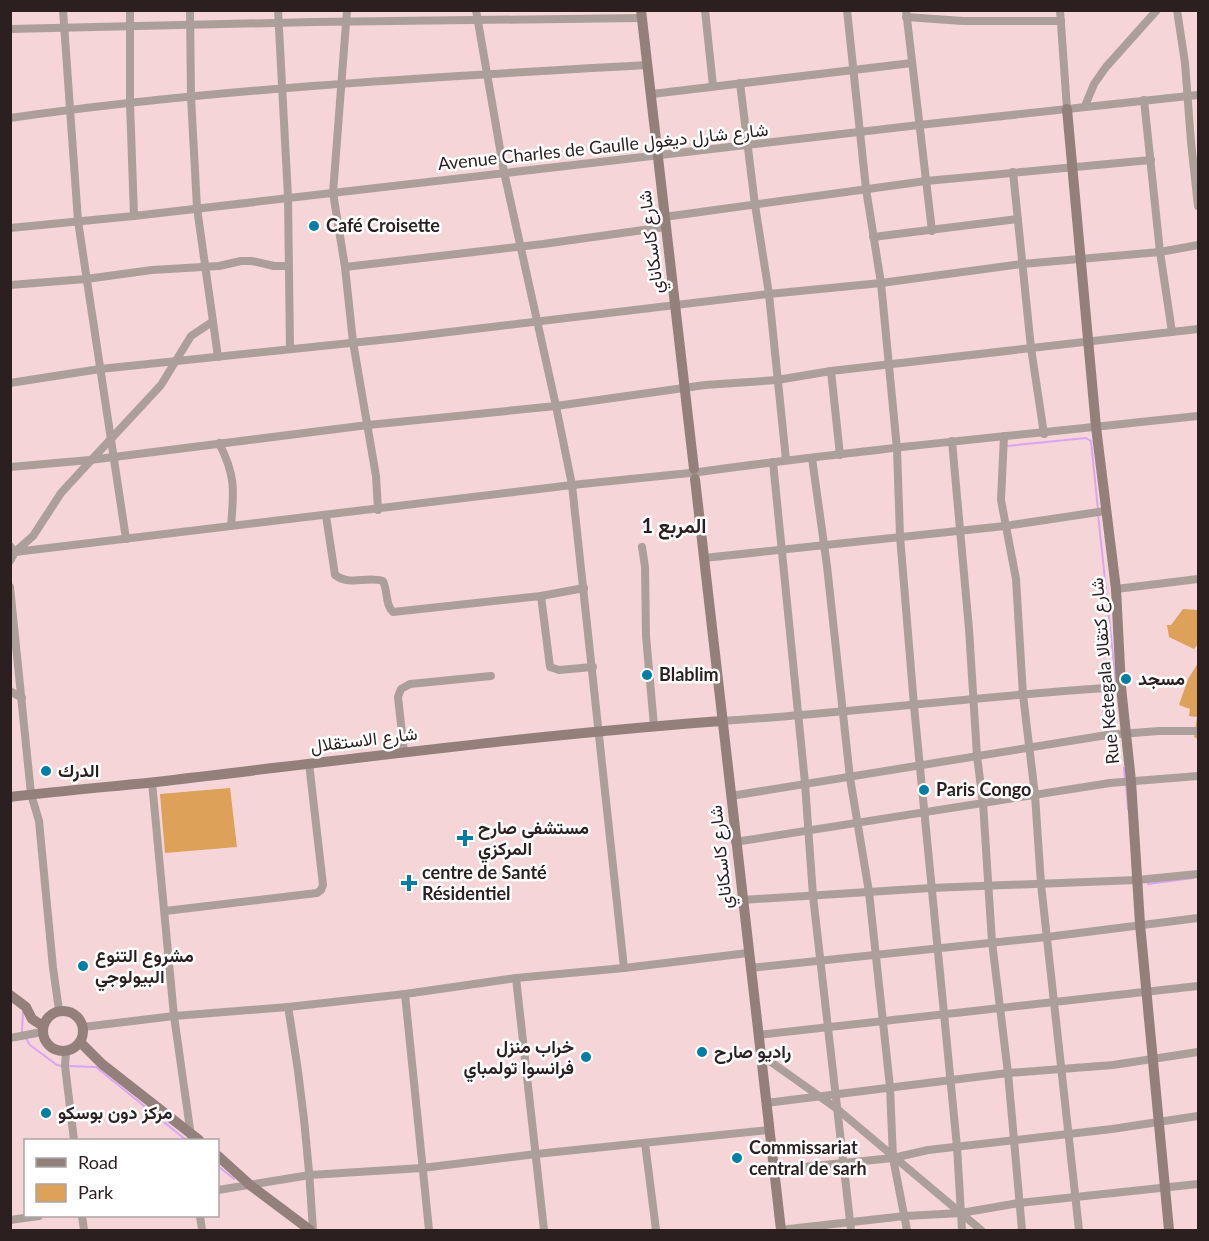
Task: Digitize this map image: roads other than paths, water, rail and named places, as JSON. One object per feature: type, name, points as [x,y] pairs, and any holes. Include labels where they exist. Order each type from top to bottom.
[{"type":"street","points":[[63,10],[78,221],[126,539]]},
{"type":"street","points":[[130,10],[130,103],[134,216]]},
{"type":"street","points":[[190,10],[191,97],[197,208],[218,357]]},
{"type":"street","points":[[278,10],[288,197],[290,348]]},
{"type":"street","points":[[347,10],[333,193],[345,267],[353,342],[376,476],[378,510]]},
{"type":"street","points":[[476,10],[504,172],[572,485],[624,968]]},
{"type":"street","points":[[705,10],[712,86]]},
{"type":"street","points":[[847,10],[866,189],[881,283],[897,448],[900,536],[923,814],[957,1147],[963,1230]]},
{"type":"street","points":[[1060,10],[1067,109]]},
{"type":"street","points":[[1085,106],[1094,84],[1106,67],[1156,10]]},
{"type":"street","points":[[1177,10],[1185,63],[1198,206]]},
{"type":"street","points":[[10,29],[477,20],[641,14]]},
{"type":"street","name":"شارع كاسكاناي","points":[[641,14],[781,1230]]},
{"type":"street","points":[[932,231],[906,14],[963,21],[1061,21]]},
{"type":"street","points":[[652,94],[912,63]]},
{"type":"street","points":[[10,118],[283,87],[648,65]]},
{"type":"street","points":[[740,83],[769,294],[786,460]]},
{"type":"street","name":"Avenue Charles de Gaulle شارع شارل ديغول","points":[[10,228],[134,216],[504,172],[1198,95]]},
{"type":"street","points":[[1144,100],[1160,252],[1173,332]]},
{"type":"street","name":"Rue Ketegala شارع كتقالا","points":[[1067,109],[1096,427],[1116,589],[1121,687],[1131,782],[1140,924],[1169,1230]]},
{"type":"street","points":[[345,267],[520,246],[755,205],[926,181],[1151,160]]},
{"type":"street","points":[[1013,172],[1031,348],[1044,434]]},
{"type":"street","points":[[873,237],[1018,219]]},
{"type":"street","points":[[10,382],[100,369],[675,307],[1022,264],[1160,252],[1198,245]]},
{"type":"street","points":[[10,285],[252,261],[274,266],[288,266]]},
{"type":"street","points":[[10,561],[13,549],[33,536],[61,493],[111,436],[161,386],[191,336],[212,322]]},
{"type":"street","points":[[10,467],[90,460],[368,425],[556,406],[705,385],[777,380],[831,371],[1198,329]]},
{"type":"street","points":[[831,371],[840,455]]},
{"type":"street","points":[[13,549],[126,539],[572,485],[694,473],[786,460],[1198,416]]},
{"type":"street","points":[[1004,436],[1001,481],[1005,526],[1016,579],[1023,695],[1035,795],[1041,884],[1079,1230]]},
{"type":"street","points":[[952,441],[983,803],[992,942],[1008,1073],[1022,1230]]},
{"type":"street","points":[[219,443],[229,462],[232,475],[234,489],[231,526]]},
{"type":"street","points":[[812,458],[844,711],[850,778],[876,955],[890,1087],[893,1158],[907,1230]]},
{"type":"street","points":[[773,462],[805,783],[813,896],[850,1226]]},
{"type":"street","points":[[704,558],[1005,526],[1105,511]]},
{"type":"street","points":[[326,516],[335,575],[352,581],[376,579],[383,581],[389,608],[393,612],[541,596],[584,588]]},
{"type":"street","points":[[642,547],[645,567],[646,636],[654,726]]},
{"type":"street","points":[[1116,589],[1198,579]]},
{"type":"street","points":[[10,587],[31,794],[39,821],[53,968],[54,1013],[43,1029],[44,1039],[53,1049],[66,1051],[80,1042],[83,1028],[81,1021],[72,1012],[54,1013],[26,1007],[10,995]]},
{"type":"street","points":[[541,596],[550,667],[558,670],[593,667]]},
{"type":"street","points":[[404,752],[398,697],[400,689],[410,684],[491,676]]},
{"type":"street","points":[[722,721],[1121,687]]},
{"type":"street","points":[[10,691],[22,698]]},
{"type":"street","name":"شارع الاستقلال","points":[[10,797],[599,730],[722,721]]},
{"type":"street","points":[[731,796],[1125,732],[1198,731]]},
{"type":"street","points":[[165,911],[321,890],[323,885],[309,763]]},
{"type":"street","points":[[735,842],[1035,795],[1198,776]]},
{"type":"street","points":[[152,782],[174,1016],[194,1138]]},
{"type":"street","points":[[742,900],[931,888],[1137,880],[1198,873]]},
{"type":"street","points":[[750,968],[1047,937],[1198,918]]},
{"type":"street","points":[[83,1028],[174,1016],[288,1007],[405,994],[516,978],[748,953]]},
{"type":"street","points":[[516,978],[544,1230]]},
{"type":"street","points":[[758,1035],[1198,986]]},
{"type":"street","points":[[405,994],[429,1230]]},
{"type":"street","points":[[26,1007],[32,1019],[43,1029]]},
{"type":"street","points":[[288,1007],[298,1067],[310,1175],[312,1230]]},
{"type":"street","points":[[10,1038],[43,1029]]},
{"type":"street","points":[[80,1042],[102,1064],[194,1138]]},
{"type":"street","points":[[66,1051],[65,1066],[74,1139]]},
{"type":"street","points":[[766,1103],[817,1095],[1008,1073],[1062,1070],[1198,1052]]},
{"type":"street","points":[[761,1055],[836,1108],[981,1230]]},
{"type":"street","points":[[774,1170],[893,1158],[928,1150],[1159,1123],[1198,1116]]},
{"type":"street","points":[[219,1190],[310,1175],[422,1168],[769,1130]]},
{"type":"street","points":[[645,1143],[656,1230]]},
{"type":"street","points":[[219,1157],[250,1185],[312,1230]]},
{"type":"street","points":[[781,1230],[850,1226],[905,1216],[961,1213],[1019,1203],[1198,1184]]},
{"type":"street","points":[[10,1220],[27,1217]]},
{"type":"waterway","points":[[1007,446],[1086,438],[1091,441],[1098,510]]},
{"type":"waterway","points":[[1098,514],[1116,684]]},
{"type":"waterway","points":[[1124,768],[1125,780]]},
{"type":"waterway","points":[[1126,785],[1128,809]]},
{"type":"waterway","points":[[1148,884],[1193,878]]},
{"type":"waterway","points":[[22,1032],[23,1011]]},
{"type":"waterway","points":[[25,1037],[30,1045],[57,1065],[62,1066]]},
{"type":"waterway","points":[[68,1066],[96,1067],[185,1139]]},
{"type":"waterway","points":[[219,1167],[234,1179]]},
{"type":"place","name":"Café Croisette","points":[[314,226]]},
{"type":"place","name":"Blablim","points":[[647,675]]},
{"type":"place","name":"مسجد","points":[[1126,679]]},
{"type":"place","name":"الدرك","points":[[46,771]]},
{"type":"place","name":"Paris Congo","points":[[924,790]]},
{"type":"place","name":"مستشفى صارح المركزي","points":[[465,838]]},
{"type":"place","name":"centre de Santé Résidentiel","points":[[409,883]]},
{"type":"place","name":"مشروع التنوع البيولوجي","points":[[83,966]]},
{"type":"place","name":"راديو صارح","points":[[702,1052]]},
{"type":"place","name":"خراب منزل فرانسوا تولمباي","points":[[586,1057]]},
{"type":"place","name":"مركز دون بوسكو","points":[[46,1113]]},
{"type":"place","name":"Commissariat central de sarh","points":[[737,1158]]},
{"type":"district","name":"المربع 1","points":[[674,526]]}]
